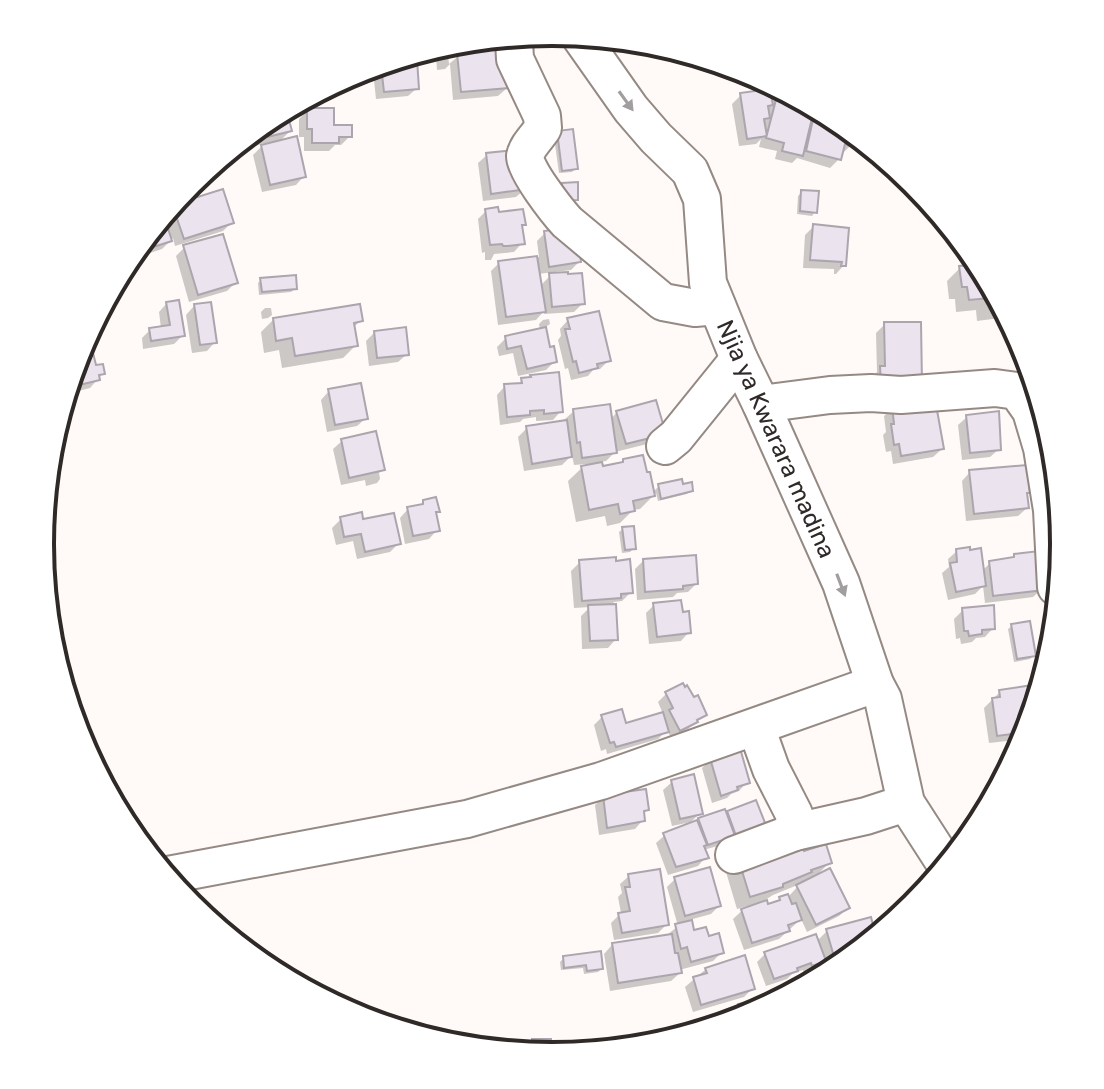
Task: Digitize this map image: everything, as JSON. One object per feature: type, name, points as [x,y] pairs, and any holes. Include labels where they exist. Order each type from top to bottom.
[{"type":"street","points":[[514,47],[515,59],[544,125],[527,150],[526,165],[559,213],[663,302],[695,308],[717,306]]},
{"type":"street","name":"Njia ya Kwarara madina","points":[[588,47],[631,109],[690,171],[702,199],[708,283],[739,359],[841,583],[875,684],[883,699],[906,803],[940,856]]},
{"type":"street","points":[[665,446],[676,437],[739,359]]},
{"type":"street","points":[[761,404],[858,394],[901,395],[1024,386],[1039,438]]},
{"type":"street","points":[[177,873],[467,819],[601,781],[875,684]]},
{"type":"street","points":[[756,727],[771,769],[794,814],[795,832]]},
{"type":"street","points":[[734,855],[795,832],[866,816],[906,803]]},
{"type":"building","points":[[507,48],[509,88],[461,92],[457,56]]},
{"type":"building","points":[[417,65],[419,89],[384,92],[382,76]]},
{"type":"building","points":[[758,91],[771,97],[773,105],[768,106],[770,118],[764,119],[767,136],[747,139],[740,93]]},
{"type":"building","points":[[776,99],[812,119],[803,156],[782,151],[784,143],[766,138]]},
{"type":"building","points":[[334,108],[334,125],[352,125],[352,137],[339,137],[339,143],[312,143],[312,129],[307,129],[307,111]]},
{"type":"building","points":[[813,120],[850,145],[845,144],[841,160],[806,151]]},
{"type":"building","points":[[289,121],[292,131],[265,138]]},
{"type":"building","points":[[573,129],[578,169],[562,171],[557,131]]},
{"type":"building","points":[[297,136],[306,177],[270,185],[261,145]]},
{"type":"building","points":[[523,149],[527,189],[491,194],[486,153]]},
{"type":"building","points":[[578,182],[578,200],[563,201],[562,183]]},
{"type":"building","points":[[223,189],[234,223],[184,239],[176,217],[194,198]]},
{"type":"building","points":[[801,190],[819,191],[817,213],[800,211]]},
{"type":"building","points":[[498,207],[499,212],[523,209],[525,244],[490,245],[485,209]]},
{"type":"building","points":[[813,224],[849,228],[846,266],[841,266],[842,262],[810,260]]},
{"type":"building","points":[[574,227],[581,262],[549,267],[544,231]]},
{"type":"building","points":[[168,228],[172,241],[153,247]]},
{"type":"building","points":[[223,234],[238,283],[198,295],[183,245]]},
{"type":"building","points":[[537,256],[546,312],[506,317],[498,261]]},
{"type":"building","points":[[959,266],[964,266],[986,298],[969,300],[967,287],[962,287]]},
{"type":"building","points":[[549,273],[582,273],[585,304],[552,307]]},
{"type":"building","points":[[296,275],[297,289],[262,292],[260,278]]},
{"type":"building","points":[[179,300],[185,336],[151,341],[149,328],[170,325],[166,302]]},
{"type":"building","points":[[211,302],[217,343],[200,345],[194,304]]},
{"type":"building","points":[[360,304],[363,321],[354,323],[358,346],[295,356],[292,338],[276,341],[273,318]]},
{"type":"building","points":[[599,311],[611,361],[579,373],[565,329],[570,329],[567,318]]},
{"type":"building","points":[[884,322],[921,322],[922,384],[881,385],[880,366],[885,366]]},
{"type":"building","points":[[406,327],[409,355],[377,358],[374,331]]},
{"type":"building","points":[[546,327],[557,362],[527,369],[521,346],[507,349],[505,336]]},
{"type":"building","points":[[92,351],[96,365],[103,364],[105,374],[99,375],[100,380],[80,385]]},
{"type":"building","points":[[559,372],[563,412],[544,414],[544,410],[530,411],[530,415],[507,417],[504,384],[522,383],[521,378],[530,375]]},
{"type":"building","points":[[361,383],[368,419],[335,425],[328,389]]},
{"type":"building","points":[[935,399],[944,449],[901,456],[899,444],[894,445],[892,406]]},
{"type":"building","points":[[656,400],[666,434],[626,444],[616,411]]},
{"type":"building","points":[[610,404],[617,453],[582,458],[573,409]]},
{"type":"building","points":[[999,411],[1001,450],[970,453],[966,415]]},
{"type":"building","points":[[567,420],[572,457],[532,464],[526,426]]},
{"type":"building","points":[[376,431],[385,470],[349,478],[341,439]]},
{"type":"building","points":[[643,455],[655,496],[633,501],[635,511],[620,514],[618,504],[589,510],[581,466],[602,462],[603,466]]},
{"type":"building","points":[[1027,465],[1029,508],[974,514],[969,470]]},
{"type":"building","points":[[682,479],[683,484],[692,482],[693,491],[661,499],[658,484]]},
{"type":"building","points":[[436,497],[440,531],[413,536],[407,507]]},
{"type":"building","points":[[362,512],[363,519],[394,513],[401,544],[365,552],[361,534],[344,537],[340,517]]},
{"type":"building","points":[[634,526],[636,549],[625,550],[622,527]]},
{"type":"building","points":[[970,547],[970,550],[981,548],[986,586],[956,592],[950,563],[957,562],[956,549]]},
{"type":"building","points":[[1039,551],[1044,590],[993,596],[989,561]]},
{"type":"building","points":[[696,555],[698,584],[683,586],[683,589],[645,592],[643,559]]},
{"type":"building","points":[[616,557],[616,561],[630,559],[633,593],[621,594],[621,598],[582,601],[579,560]]},
{"type":"building","points":[[681,600],[683,612],[689,611],[691,633],[657,637],[653,603]]},
{"type":"building","points":[[616,604],[618,640],[590,641],[588,605]]},
{"type":"building","points":[[994,605],[995,629],[982,630],[982,634],[969,636],[968,631],[964,631],[962,608]]},
{"type":"building","points":[[1030,621],[1036,656],[1017,659],[1011,624]]},
{"type":"building","points":[[683,683],[694,697],[698,695],[707,715],[680,731],[669,710],[673,708],[665,692]]},
{"type":"building","points":[[1030,685],[1013,734],[997,736],[992,698],[1000,697],[999,690]]},
{"type":"building","points":[[622,709],[626,723],[663,712],[669,732],[616,747],[614,742],[610,743],[601,715]]},
{"type":"building","points":[[740,748],[750,783],[721,796],[710,758]]},
{"type":"building","points":[[694,774],[703,814],[680,819],[671,780]]},
{"type":"building","points":[[646,789],[649,810],[644,811],[645,821],[607,828],[603,795]]},
{"type":"building","points":[[756,800],[769,833],[739,844],[727,811]]},
{"type":"building","points":[[725,809],[735,836],[708,845],[698,818]]},
{"type":"building","points":[[697,820],[709,858],[676,867],[663,833]]},
{"type":"building","points":[[800,838],[804,851],[826,844],[832,863],[811,870],[783,884],[783,887],[750,897],[738,858]]},
{"type":"building","points":[[710,867],[721,906],[685,916],[674,877]]},
{"type":"building","points":[[830,868],[850,908],[816,925],[796,885]]},
{"type":"building","points":[[660,869],[669,925],[622,933],[618,913],[630,911],[625,887],[630,887],[628,874]]},
{"type":"building","points":[[788,894],[792,904],[796,903],[802,920],[788,925],[790,931],[752,943],[741,909],[767,900],[768,904]]},
{"type":"building","points":[[871,917],[873,925],[834,956],[826,929]]},
{"type":"building","points":[[692,920],[694,930],[706,927],[709,936],[719,933],[724,953],[691,962],[687,947],[681,949],[675,924]]},
{"type":"building","points":[[672,934],[682,973],[618,983],[612,943]]},
{"type":"building","points":[[816,934],[826,961],[812,966],[811,963],[774,979],[764,952]]},
{"type":"building","points":[[601,951],[603,969],[587,971],[586,965],[564,968],[563,956]]},
{"type":"building","points":[[745,955],[755,989],[701,1005],[693,977],[707,973],[705,968]]},
{"type":"building","points":[[532,1039],[551,1039],[551,1043],[532,1042]]}]
